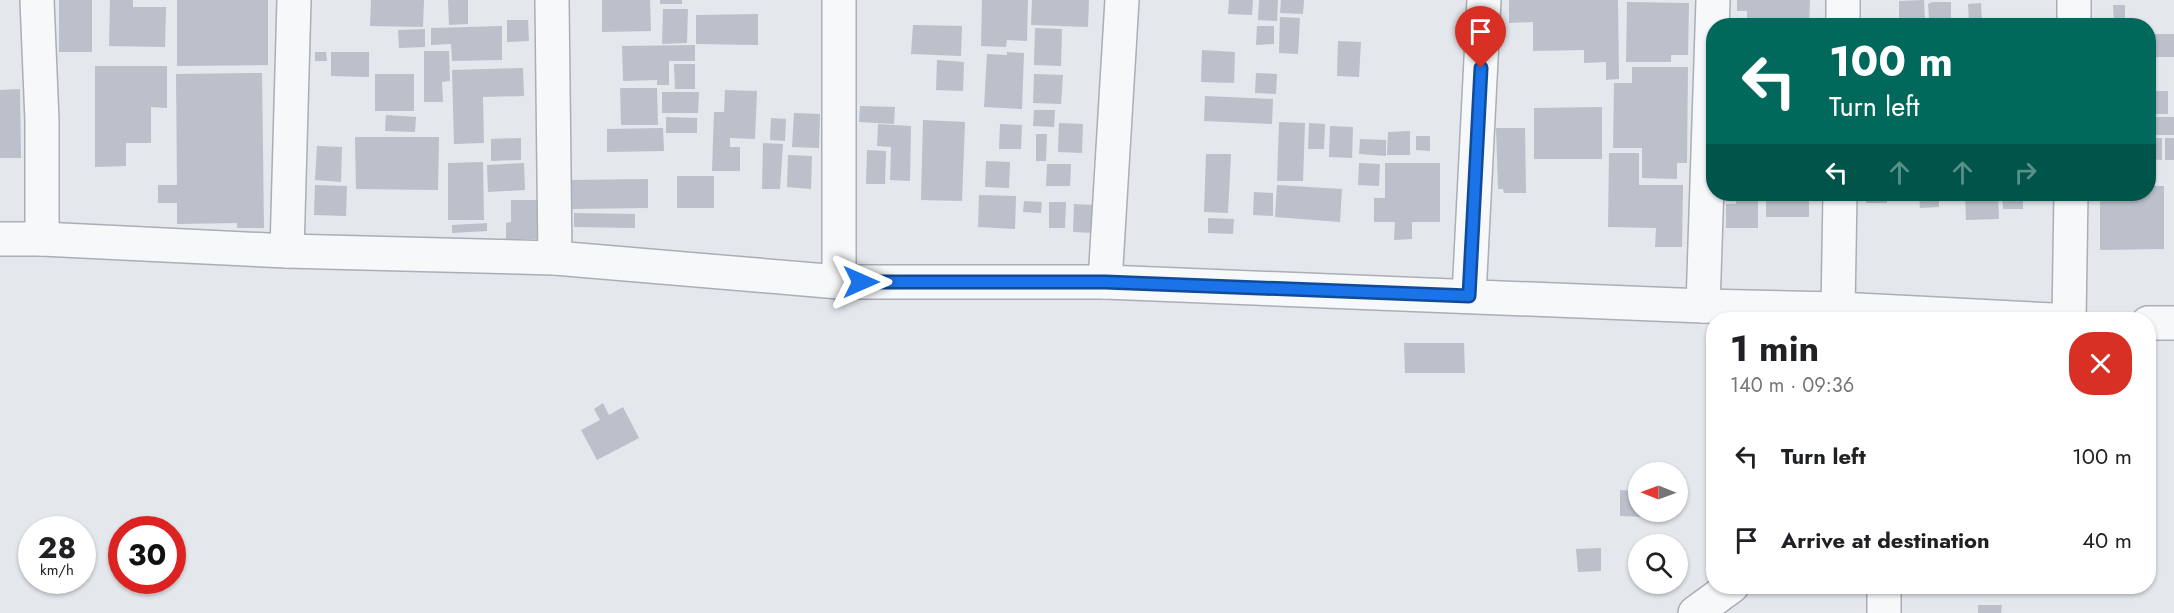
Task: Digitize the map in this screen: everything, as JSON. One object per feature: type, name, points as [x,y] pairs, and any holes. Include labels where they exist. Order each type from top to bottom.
[{"type":"street","points":[[37,0],[42,121],[42,239]]},
{"type":"street","points":[[287,251],[294,0]]},
{"type":"street","points":[[552,0],[555,258]]},
{"type":"street","points":[[839,0],[839,282]]},
{"type":"street","points":[[1105,282],[1122,0]]},
{"type":"street","points":[[1469,296],[1484,0]]},
{"type":"street","points":[[1712,18],[1713,0]]},
{"type":"street","points":[[1843,0],[1843,18]]},
{"type":"street","points":[[2074,0],[2074,18]]},
{"type":"street","points":[[1703,306],[1706,201]]},
{"type":"street","points":[[1840,201],[1840,312]]},
{"type":"street","points":[[2069,312],[2071,201]]},
{"type":"street","points":[[0,239],[287,251],[555,258],[839,282],[1105,282],[1806,312]]},
{"type":"street","points":[[2156,323],[2174,324]]},
{"type":"street","points":[[1695,613],[1721,594]]},
{"type":"street","points":[[1884,594],[1884,613]]},
{"type":"building","points":[[59,0],[92,0],[92,52],[59,52]]},
{"type":"building","points":[[110,0],[133,0],[133,7],[166,7],[165,47],[109,46]]},
{"type":"building","points":[[177,0],[268,0],[268,65],[177,66]]},
{"type":"building","points":[[371,0],[424,0],[423,27],[370,26]]},
{"type":"building","points":[[448,0],[468,0],[468,24],[449,25]]},
{"type":"building","points":[[602,0],[650,0],[651,31],[602,32]]},
{"type":"building","points":[[660,0],[682,0],[682,4],[660,4]]},
{"type":"building","points":[[982,0],[1028,0],[1027,41],[1007,40],[1006,47],[981,46]]},
{"type":"building","points":[[1032,0],[1089,0],[1088,27],[1031,25]]},
{"type":"building","points":[[1229,0],[1253,0],[1252,15],[1228,14]]},
{"type":"building","points":[[1259,0],[1278,0],[1277,21],[1258,20]]},
{"type":"building","points":[[1281,0],[1304,0],[1303,14],[1280,13]]},
{"type":"building","points":[[1509,0],[1618,0],[1619,79],[1606,80],[1606,62],[1584,63],[1584,50],[1533,51],[1533,22],[1509,23]]},
{"type":"building","points":[[1737,0],[1810,0],[1809,18],[1747,18],[1747,11],[1737,11]]},
{"type":"building","points":[[1924,0],[1925,18],[1899,18],[1899,1]]},
{"type":"building","points":[[1627,2],[1689,3],[1688,55],[1671,55],[1671,62],[1626,62]]},
{"type":"building","points":[[1951,2],[1951,18],[1929,18],[1928,4]]},
{"type":"building","points":[[1981,3],[1982,18],[1969,18],[1968,4]]},
{"type":"building","points":[[2113,5],[2125,5],[2125,18],[2114,18]]},
{"type":"building","points":[[663,9],[688,9],[687,43],[662,44]]},
{"type":"building","points":[[758,14],[758,45],[696,44],[696,15]]},
{"type":"building","points":[[1280,17],[1300,18],[1298,54],[1279,53]]},
{"type":"building","points":[[507,20],[528,20],[529,41],[507,42]]},
{"type":"building","points":[[913,25],[962,26],[961,56],[911,54]]},
{"type":"building","points":[[502,26],[502,60],[452,61],[451,44],[431,45],[431,28]]},
{"type":"building","points":[[1257,26],[1274,26],[1274,44],[1256,45]]},
{"type":"building","points":[[1035,28],[1062,29],[1061,66],[1034,65]]},
{"type":"building","points":[[425,29],[425,47],[399,48],[398,30]]},
{"type":"building","points":[[2156,34],[2174,34],[2174,57],[2156,57]]},
{"type":"building","points":[[1338,41],[1361,42],[1359,77],[1337,76]]},
{"type":"building","points":[[695,45],[695,61],[669,61],[669,85],[657,85],[657,80],[623,81],[622,46]]},
{"type":"building","points":[[1202,50],[1235,52],[1234,83],[1201,82]]},
{"type":"building","points":[[424,51],[449,51],[450,81],[442,82],[443,102],[424,102]]},
{"type":"building","points":[[315,52],[326,52],[327,61],[315,61]]},
{"type":"building","points":[[331,52],[369,52],[369,77],[331,76]]},
{"type":"building","points":[[1007,52],[1024,53],[1022,109],[984,107],[987,54],[1007,55]]},
{"type":"building","points":[[937,60],[964,62],[963,91],[936,90]]},
{"type":"building","points":[[674,64],[695,64],[695,89],[675,89]]},
{"type":"building","points":[[95,66],[167,66],[167,108],[151,107],[151,143],[126,143],[126,166],[95,167]]},
{"type":"building","points":[[1632,67],[1688,67],[1687,163],[1677,163],[1677,179],[1642,178],[1642,148],[1613,148],[1614,83],[1632,83]]},
{"type":"building","points":[[523,68],[524,96],[483,97],[484,143],[454,144],[452,70]]},
{"type":"building","points":[[262,73],[264,228],[237,228],[237,223],[177,224],[177,203],[158,203],[158,185],[177,185],[176,74]]},
{"type":"building","points":[[1256,73],[1277,74],[1276,94],[1255,93]]},
{"type":"building","points":[[375,74],[414,74],[414,111],[375,111]]},
{"type":"building","points":[[1034,74],[1063,75],[1061,104],[1033,103]]},
{"type":"building","points":[[620,88],[657,88],[658,125],[621,125]]},
{"type":"building","points":[[20,89],[21,158],[0,158],[0,90]]},
{"type":"building","points":[[725,90],[757,91],[755,139],[730,138],[730,147],[740,147],[740,171],[712,171],[714,112],[724,112]]},
{"type":"building","points":[[2156,91],[2168,91],[2168,114],[2156,114]]},
{"type":"building","points":[[662,92],[699,92],[698,113],[662,113]]},
{"type":"building","points":[[1205,96],[1273,99],[1272,124],[1204,121]]},
{"type":"building","points":[[860,106],[895,107],[894,124],[859,122]]},
{"type":"building","points":[[1602,107],[1602,159],[1534,159],[1534,108]]},
{"type":"building","points":[[1034,110],[1055,110],[1054,127],[1033,126]]},
{"type":"building","points":[[794,113],[820,114],[819,148],[792,147]]},
{"type":"building","points":[[386,115],[416,117],[415,132],[385,131]]},
{"type":"building","points":[[666,117],[697,118],[697,133],[666,133]]},
{"type":"building","points":[[2156,117],[2174,117],[2174,135],[2156,135]]},
{"type":"building","points":[[771,118],[786,119],[785,141],[770,140]]},
{"type":"building","points":[[923,120],[965,122],[962,201],[921,200]]},
{"type":"building","points":[[1279,122],[1305,123],[1303,181],[1277,181]]},
{"type":"building","points":[[1059,123],[1083,124],[1082,153],[1058,152]]},
{"type":"building","points":[[1309,123],[1325,124],[1324,149],[1308,149]]},
{"type":"building","points":[[878,124],[911,126],[910,181],[890,180],[891,147],[877,146]]},
{"type":"building","points":[[1000,124],[1022,125],[1021,149],[999,149]]},
{"type":"building","points":[[1330,126],[1353,127],[1352,158],[1329,157]]},
{"type":"building","points":[[663,128],[664,151],[607,152],[607,129]]},
{"type":"building","points":[[1496,128],[1525,128],[1526,193],[1504,193],[1503,189],[1498,189]]},
{"type":"building","points":[[1410,131],[1410,155],[1387,155],[1388,132]]},
{"type":"building","points":[[1036,134],[1047,134],[1046,161],[1036,161]]},
{"type":"building","points":[[1416,136],[1430,136],[1430,151],[1416,150]]},
{"type":"building","points":[[355,137],[439,137],[438,190],[356,189]]},
{"type":"building","points":[[521,138],[521,160],[491,161],[491,139]]},
{"type":"building","points":[[2156,138],[2162,138],[2162,160],[2156,160]]},
{"type":"building","points":[[2165,138],[2174,138],[2174,160],[2165,160]]},
{"type":"building","points":[[1360,139],[1386,140],[1386,156],[1359,154]]},
{"type":"building","points":[[763,143],[783,144],[780,189],[762,189]]},
{"type":"building","points":[[317,146],[342,147],[341,182],[315,180]]},
{"type":"building","points":[[867,150],[886,151],[885,184],[866,184]]},
{"type":"building","points":[[1609,153],[1639,153],[1639,185],[1683,185],[1682,247],[1655,247],[1656,228],[1608,227]]},
{"type":"building","points":[[1206,154],[1231,154],[1228,213],[1204,212]]},
{"type":"building","points":[[788,155],[812,156],[811,189],[787,187]]},
{"type":"building","points":[[986,161],[1010,162],[1009,188],[985,187]]},
{"type":"building","points":[[483,162],[484,220],[448,220],[448,163]]},
{"type":"building","points":[[524,163],[525,190],[488,192],[487,165]]},
{"type":"building","points":[[1359,163],[1380,164],[1379,186],[1358,185]]},
{"type":"building","points":[[1385,163],[1440,163],[1440,222],[1412,222],[1412,239],[1394,240],[1395,222],[1374,222],[1374,198],[1385,198]]},
{"type":"building","points":[[1047,164],[1071,164],[1070,186],[1046,186]]},
{"type":"building","points":[[677,176],[714,176],[714,208],[677,208]]},
{"type":"building","points":[[648,179],[648,208],[572,209],[571,180]]},
{"type":"building","points":[[315,185],[347,186],[346,216],[314,215]]},
{"type":"building","points":[[1277,185],[1342,189],[1340,222],[1275,217]]},
{"type":"building","points":[[2156,186],[2164,186],[2164,249],[2100,250],[2100,201],[2156,201]]},
{"type":"building","points":[[1254,192],[1273,193],[1273,216],[1253,215]]},
{"type":"building","points":[[979,195],[1016,196],[1015,229],[978,227]]},
{"type":"building","points":[[511,200],[541,200],[542,239],[506,239],[506,223],[511,222]]},
{"type":"building","points":[[1024,201],[1042,202],[1041,213],[1023,212]]},
{"type":"building","points":[[1736,201],[1758,201],[1758,228],[1726,228],[1726,204],[1736,204]]},
{"type":"building","points":[[1766,201],[1809,201],[1809,217],[1766,217]]},
{"type":"building","points":[[1866,201],[1887,201],[1887,203],[1866,203]]},
{"type":"building","points":[[1920,201],[1939,201],[1939,207],[1920,208]]},
{"type":"building","points":[[1965,201],[1998,201],[1999,219],[1966,220]]},
{"type":"building","points":[[2002,201],[2023,201],[2023,209],[2003,209]]},
{"type":"building","points":[[1049,202],[1066,202],[1065,228],[1049,228]]},
{"type":"building","points":[[1074,204],[1094,205],[1093,233],[1073,232]]},
{"type":"building","points":[[574,213],[635,214],[635,228],[574,227]]},
{"type":"building","points":[[1208,218],[1234,219],[1233,234],[1208,233]]},
{"type":"building","points":[[487,223],[487,231],[452,233],[452,225]]},
{"type":"building","points":[[1404,343],[1464,343],[1465,373],[1405,373]]},
{"type":"building","points":[[603,403],[609,415],[623,407],[639,438],[597,460],[581,430],[600,420],[594,409]]},
{"type":"building","points":[[1620,490],[1628,490],[1628,516],[1620,516]]},
{"type":"building","points":[[1601,548],[1601,571],[1578,572],[1576,549]]},
{"type":"building","points":[[1978,605],[2002,605],[2001,613],[1978,613]]},
{"type":"route","points":[[861,282],[1105,282],[1469,296],[1481,68]]}]
